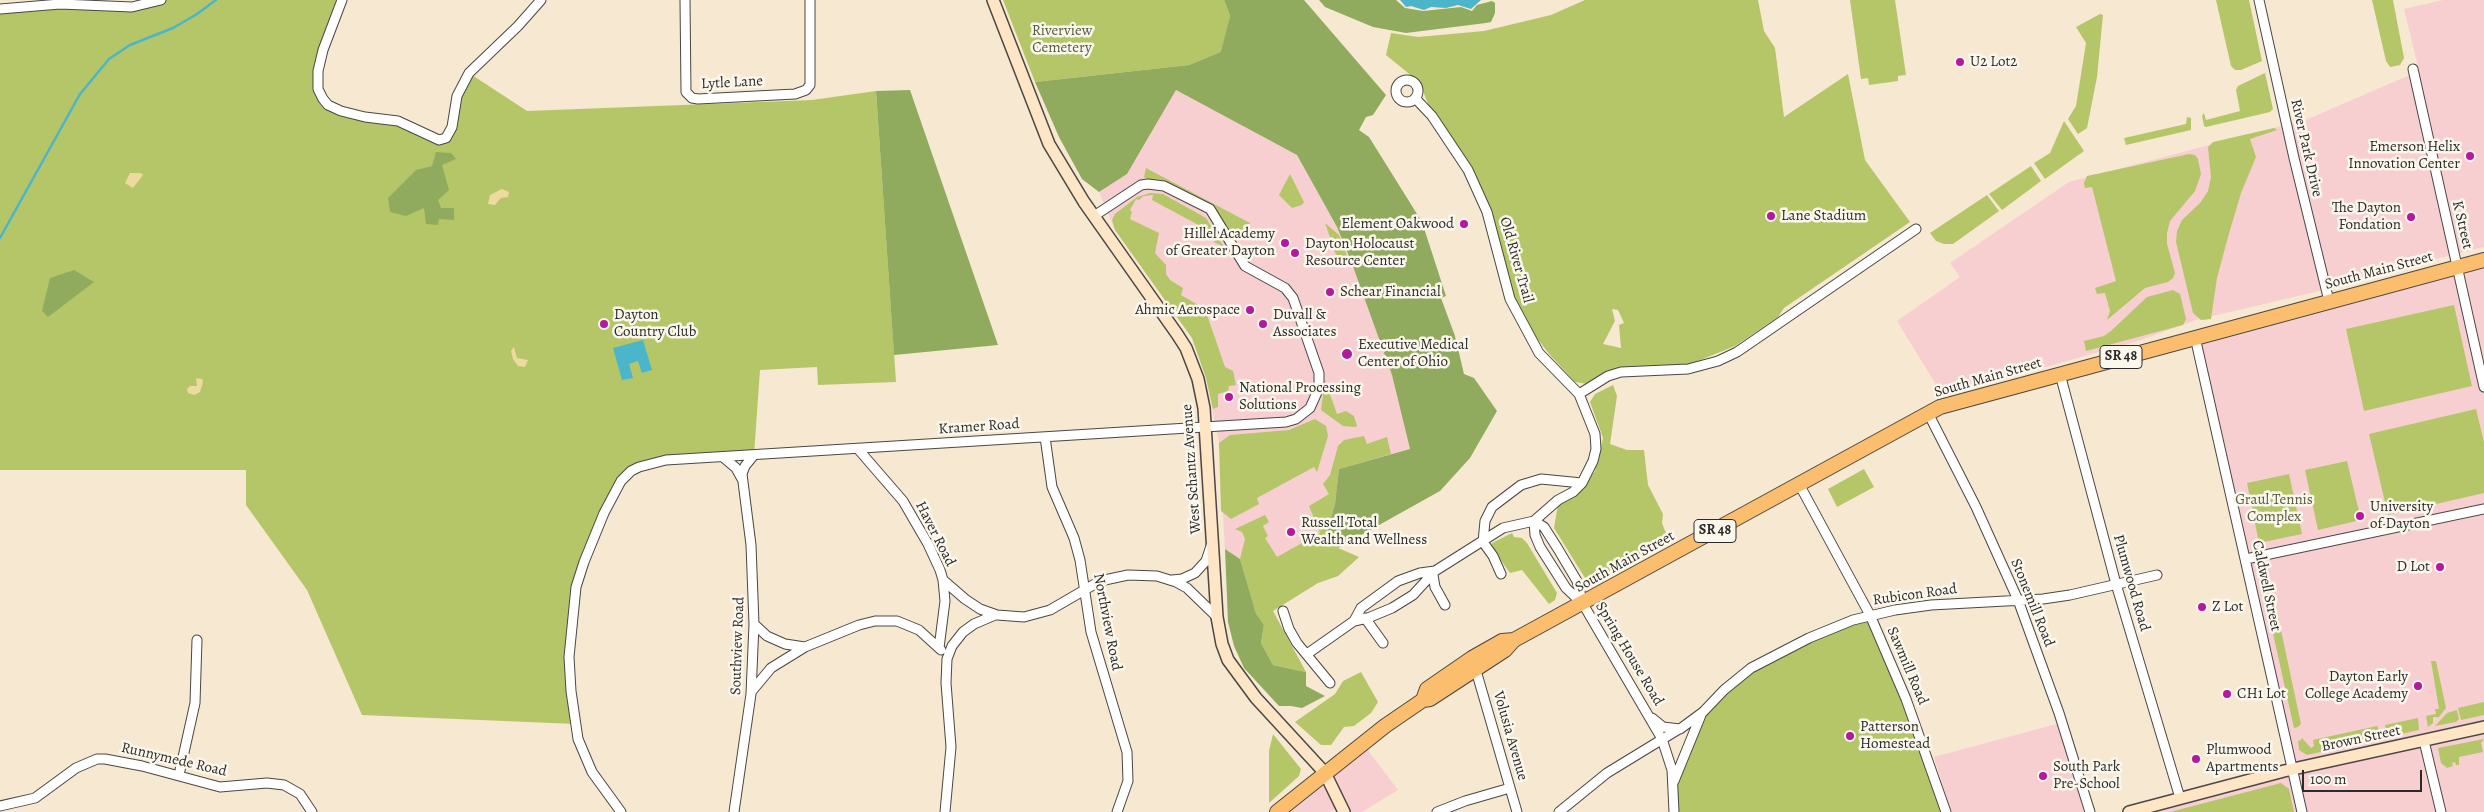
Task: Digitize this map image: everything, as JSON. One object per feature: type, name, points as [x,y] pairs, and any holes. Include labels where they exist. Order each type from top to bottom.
[{"type":"main road","name":"West Schantz Avenue","points":[[993,0],[1043,132],[1094,216],[1186,348],[1202,395],[1206,426],[1217,617],[1222,644],[1233,670],[1325,773],[1344,812]]},
{"type":"main road","name":"South Main Street","points":[[1277,812],[1325,773],[1423,700],[1430,699],[1475,667],[1505,650],[1514,640],[1928,413],[1961,400],[2484,260]]},
{"type":"main road","name":"South Main Street","points":[[1423,700],[1427,689],[1472,658],[1502,641],[1514,640]]},
{"type":"main road","name":"Brown Street","points":[[2130,812],[2293,769],[2484,727]]},
{"type":"street","points":[[0,9],[60,4],[132,7],[161,0]]},
{"type":"street","points":[[342,0],[323,50],[318,71],[318,89],[323,99],[328,105],[347,113],[398,121],[439,140],[446,138],[452,127],[457,96],[469,73],[518,26],[541,0]]},
{"type":"street","name":"Lytle Lane","points":[[685,0],[686,92],[692,98],[795,94],[806,90],[810,83],[810,0]]},
{"type":"street","name":"River Park Drive","points":[[2259,0],[2294,158],[2329,301]]},
{"type":"street","name":"K Street","points":[[2413,69],[2484,387]]},
{"type":"street","name":"Old River Trail","points":[[1415,98],[1432,116],[1468,170],[1487,212],[1510,299],[1539,352],[1579,394],[1595,434],[1593,461],[1582,483],[1573,492],[1558,500],[1534,521]]},
{"type":"street","name":"Kramer Road","points":[[621,812],[592,772],[576,731],[569,660],[570,630],[576,587],[604,513],[621,481],[631,471],[638,467],[666,460],[1286,422],[1296,420],[1310,408],[1319,388],[1319,374],[1293,298],[1285,288],[1245,266],[1210,209],[1164,186],[1141,185],[1094,216]]},
{"type":"street","points":[[1579,394],[1608,376],[1621,372],[1688,369],[1718,361],[1737,352],[1916,229]]},
{"type":"street","name":"Caldwell Street","points":[[2195,337],[2302,812]]},
{"type":"street","name":"Plumwood Road","points":[[2060,374],[2116,584],[2180,798]]},
{"type":"street","name":"Stonemill Road","points":[[1928,413],[1976,507],[2018,600],[2060,713],[2090,812]]},
{"type":"street","name":"Northview Road","points":[[1045,437],[1052,487],[1074,538],[1080,560],[1098,657],[1123,732],[1127,752],[1128,781],[1117,812]]},
{"type":"street","name":"Haver Road","points":[[858,448],[888,482],[912,514],[928,544],[943,580],[945,601],[939,648]]},
{"type":"street","points":[[742,481],[745,466],[754,455]]},
{"type":"street","name":"Southview Road","points":[[723,457],[736,468],[742,481],[751,545],[754,624],[751,692],[734,812]]},
{"type":"street","points":[[1501,574],[1493,556],[1483,542],[1484,521],[1492,507],[1521,485],[1541,479],[1582,483]]},
{"type":"street","name":"Sawmill Road","points":[[1799,484],[1870,615],[1906,699],[1946,812]]},
{"type":"street","points":[[2246,560],[2484,510]]},
{"type":"street","points":[[1534,521],[1535,535],[1540,547],[1566,588],[1582,604]]},
{"type":"street","points":[[1354,620],[1392,608],[1413,595],[1434,573],[1503,528],[1534,521],[1544,528],[1577,581],[1582,604]]},
{"type":"street","points":[[943,580],[965,600],[980,609],[997,615],[1011,617],[1038,614],[1062,604],[1084,588],[1100,581],[1127,575],[1143,575],[1169,579],[1185,578],[1201,568],[1210,551],[1212,537]]},
{"type":"street","points":[[1307,654],[1354,620],[1361,608],[1398,581],[1420,573],[1434,573]]},
{"type":"street","points":[[1434,573],[1435,587],[1445,605]]},
{"type":"street","name":"Rubicon Road","points":[[1559,812],[1607,773],[1662,740],[1703,712],[1740,676],[1773,655],[1809,638],[1870,615],[1931,605],[2073,595],[2157,575]]},
{"type":"street","points":[[1169,579],[1191,591],[1217,617]]},
{"type":"street","name":"Spring House Road","points":[[1582,604],[1652,718],[1662,740]]},
{"type":"street","points":[[1283,611],[1289,629],[1330,684]]},
{"type":"street","points":[[945,812],[951,748],[946,683],[947,659],[953,644],[963,632],[974,624],[997,615]]},
{"type":"street","points":[[1365,618],[1383,643]]},
{"type":"street","points":[[751,692],[771,668],[805,647],[858,625],[887,620],[897,621],[919,630],[939,648],[947,659]]},
{"type":"street","points":[[754,624],[767,636],[785,644],[805,647]]},
{"type":"street","points":[[179,775],[195,703],[197,640]]},
{"type":"street","name":"Volusia Avenue","points":[[1475,667],[1517,812]]},
{"type":"street","name":"Rubicon Road","points":[[1674,784],[1703,712]]},
{"type":"street","points":[[1652,718],[1663,727],[1680,728]]},
{"type":"street","points":[[1662,740],[1672,770],[1674,812]]},
{"type":"street","points":[[2424,740],[2441,812]]},
{"type":"street","name":"Runnymede Road","points":[[0,806],[35,798],[76,768],[97,760],[119,761],[220,787],[267,783],[284,784],[300,794],[312,812]]},
{"type":"street","points":[[1437,812],[1465,801],[1510,788]]},
{"type":"shaded area","points":[[2443,0],[2484,0],[2484,247],[2395,269],[2353,283],[2196,320],[2138,341],[1943,396],[1897,321],[1960,277],[1950,263],[2069,182],[2308,119],[2419,71],[2404,9]]},
{"type":"shaded area","points":[[1176,90],[1297,155],[1337,227],[1351,261],[1392,375],[1410,449],[1335,504],[1327,532],[1338,548],[1359,557],[1338,576],[1318,583],[1289,600],[1256,615],[1240,559],[1225,549],[1219,443],[1206,378],[1192,338],[1115,230],[1099,192],[1127,174]]},
{"type":"shaded area","name":"University of Dayton","points":[[2484,260],[2484,812],[2138,812],[2293,769],[2195,337]]},
{"type":"shaded area","points":[[2060,723],[2087,812],[1951,812],[1934,757]]},
{"type":"shaded area","points":[[1367,749],[1398,790],[1362,812],[1341,812],[1339,807],[1329,812],[1291,812]]},
{"type":"green space","name":"Dayton Country Club","points":[[161,0],[342,0],[318,80],[329,105],[389,119],[443,139],[454,117],[469,73],[527,111],[812,100],[876,91],[896,382],[818,385],[817,367],[760,370],[754,455],[666,460],[625,476],[584,562],[570,630],[575,724],[362,715],[307,590],[246,505],[246,470],[0,470],[0,9],[109,7]]},
{"type":"green space","name":"Riverview Cemetery","points":[[1003,0],[1224,0],[1230,16],[1222,52],[1189,65],[1035,82]]},
{"type":"green space","points":[[1224,0],[1304,0],[1386,95],[1373,115],[1366,117],[1359,130],[1369,137],[1422,222],[1446,296],[1441,298],[1455,336],[1464,374],[1474,378],[1497,411],[1470,458],[1440,491],[1338,548],[1327,532],[1335,504],[1339,469],[1410,449],[1392,375],[1351,261],[1337,227],[1297,155],[1176,90],[1127,174],[1099,192],[1082,179],[1059,137],[1035,82],[1189,65],[1221,52],[1230,16]]},
{"type":"green space","points":[[1319,0],[1396,0],[1405,8],[1423,11],[1461,7],[1472,11],[1477,5],[1492,1],[1495,3],[1495,13],[1491,22],[1406,33],[1373,27],[1325,7]]},
{"type":"green space","points":[[1585,0],[1758,0],[1764,31],[1775,48],[1784,117],[1848,74],[1865,160],[1910,222],[1784,308],[1778,317],[1735,346],[1693,363],[1638,371],[1593,385],[1575,382],[1550,355],[1525,323],[1514,297],[1490,210],[1430,108],[1419,82],[1386,55],[1391,33],[1418,37],[1484,31],[1551,15]],"holes":[[[1612,309],[1618,310],[1624,323],[1619,325],[1621,348],[1603,344],[1615,321]]]},
{"type":"green space","points":[[1850,0],[1895,0],[1906,75],[1898,76],[1898,81],[1869,85],[1868,78],[1861,79]]},
{"type":"green space","points":[[2216,0],[2249,0],[2262,61],[2241,70],[2235,70],[2231,66]]},
{"type":"green space","points":[[2372,0],[2393,0],[2404,58],[2400,65],[2390,67],[2386,61]]},
{"type":"green space","points":[[2100,14],[2103,15],[2097,77],[2087,128],[2078,134],[2068,119],[2076,106],[2086,43],[2076,27]]},
{"type":"green space","points":[[2265,73],[2273,109],[2270,112],[2204,126],[2202,116],[2204,113],[2206,120],[2240,111],[2236,90],[2238,86]]},
{"type":"green space","points":[[910,90],[998,345],[894,355],[876,91]]},
{"type":"green space","points":[[2187,117],[2191,118],[2191,130],[2126,145],[2124,138],[2186,124]]},
{"type":"green space","points":[[2064,121],[2084,151],[2045,179],[2034,163],[2050,153]]},
{"type":"green space","points":[[2274,128],[2277,130],[2250,139],[2256,157],[2241,193],[2228,237],[2217,278],[2211,319],[2201,320],[2193,313],[2176,242],[2177,231],[2182,220],[2200,203],[2208,191],[2211,177],[2208,147],[2213,142]]},
{"type":"green space","points":[[436,152],[451,153],[456,159],[442,165],[449,190],[438,200],[441,208],[454,208],[454,220],[439,219],[438,225],[426,224],[424,208],[406,216],[390,212],[388,198],[416,170],[432,166]]},
{"type":"green space","points":[[2189,154],[2195,155],[2198,159],[2201,174],[2195,191],[2170,221],[2167,244],[2175,273],[2173,278],[2168,282],[2145,288],[2107,320],[2110,311],[2105,293],[2097,294],[2095,288],[2116,281],[2092,187],[2085,188],[2084,183],[2087,176]]},
{"type":"green space","points":[[2031,166],[2041,181],[2002,210],[1989,194]]},
{"type":"green space","points":[[1146,168],[1250,223],[1245,232],[1241,237],[1232,236],[1211,206],[1173,185],[1161,180],[1147,179],[1144,177]]},
{"type":"green space","points":[[1290,174],[1304,202],[1302,205],[1292,208],[1279,195]]},
{"type":"green space","points":[[1150,193],[1163,194],[1206,218],[1216,235],[1152,200],[1153,195],[1143,196],[1139,200],[1136,199],[1130,210],[1132,212],[1130,219],[1159,233],[1155,253],[1166,265],[1166,274],[1170,280],[1183,288],[1181,295],[1205,309],[1225,367],[1233,371],[1236,385],[1229,386],[1228,391],[1218,394],[1218,407],[1213,409],[1206,378],[1192,338],[1115,230],[1112,220],[1115,214],[1137,197]]},
{"type":"green space","points":[[1987,195],[1999,211],[1953,244],[1944,244],[1936,241],[1930,233]]},
{"type":"green space","points":[[1325,223],[1339,235],[1348,258],[1336,255]]},
{"type":"green space","points":[[1217,235],[1224,247],[1214,242]]},
{"type":"green space","points":[[74,270],[94,282],[48,317],[42,311],[50,278]]},
{"type":"green space","points":[[2173,290],[2180,294],[2186,319],[2183,325],[2086,351],[2084,341],[2104,336],[2147,297]]},
{"type":"green space","points":[[2454,305],[2472,386],[2364,411],[2346,329]]},
{"type":"green space","points":[[1325,380],[1337,414],[1346,411],[1354,416],[1357,426],[1343,426],[1321,410]]},
{"type":"green space","points":[[1613,385],[1617,396],[1610,444],[1627,450],[1644,450],[1648,485],[1663,514],[1662,523],[1667,536],[1674,537],[1593,580],[1585,578],[1554,528],[1558,505],[1578,494],[1595,471],[1603,438],[1590,402],[1595,394]]},
{"type":"green space","points":[[2476,409],[2484,442],[2484,493],[2388,515],[2369,434]]},
{"type":"green space","points":[[1315,419],[1326,426],[1328,436],[1317,472],[1314,467],[1257,498],[1259,504],[1231,519],[1221,511],[1219,443],[1230,435],[1289,430]]},
{"type":"green space","points":[[1364,436],[1367,444],[1387,437],[1391,454],[1339,469],[1335,504],[1327,532],[1338,548],[1359,557],[1338,576],[1318,583],[1273,611],[1306,672],[1273,665],[1261,643],[1264,625],[1256,615],[1240,559],[1245,539],[1242,532],[1235,529],[1265,515],[1269,522],[1263,526],[1268,536],[1265,538],[1277,557],[1320,533],[1309,506],[1329,494],[1323,484],[1330,475],[1338,446],[1344,440]]},
{"type":"green space","name":"Graul Tennis Complex","points":[[2347,461],[2361,520],[2318,530],[2305,470]]},
{"type":"green space","points":[[1864,469],[1874,487],[1837,507],[1828,489]]},
{"type":"green space","name":"Graul Tennis Complex","points":[[2289,474],[2302,534],[2259,543],[2247,483]]},
{"type":"green space","points":[[1512,533],[1514,537],[1522,538],[1527,543],[1557,593],[1555,600],[1549,604],[1522,570],[1510,573],[1492,548],[1492,543]]},
{"type":"green space","points":[[1225,549],[1240,559],[1256,614],[1264,625],[1261,643],[1273,665],[1306,672],[1306,686],[1325,696],[1302,708],[1279,706],[1244,668],[1234,646],[1228,622]]},
{"type":"green space","points":[[2260,575],[2275,602],[2301,724],[2294,728]]},
{"type":"green space","points":[[1870,615],[1946,812],[1674,812],[1673,784],[1703,712],[1751,668]]},
{"type":"green space","points":[[2431,661],[2436,661],[2446,708],[2439,717],[2433,717],[2433,723],[2428,727],[2426,716],[2436,714],[2435,709],[2439,709]]},
{"type":"green space","points":[[1361,672],[1378,702],[1371,713],[1354,726],[1344,727],[1331,745],[1321,745],[1295,722],[1335,694],[1343,681]]},
{"type":"green space","points":[[2484,702],[2484,715],[2461,720],[2458,708]]},
{"type":"green space","points":[[2457,710],[2459,719],[2456,722],[2435,726],[2447,713]]},
{"type":"green space","points":[[2418,718],[2419,730],[2307,755],[2299,750],[2298,740],[2300,741],[2302,738],[2311,748],[2314,746],[2313,740],[2377,726],[2380,732],[2384,733],[2386,732],[2385,725]]},
{"type":"green space","points":[[1273,734],[1301,769],[1299,776],[1269,803],[1269,751]]},
{"type":"green space","points":[[2484,739],[2481,743],[2483,752],[2459,757],[2459,765],[2456,765],[2455,762],[2452,763],[2453,766],[2447,768],[2441,763],[2438,748]]},
{"type":"green space","points":[[2281,783],[2289,789],[2294,812],[2170,812]]},
{"type":"sand","points":[[130,173],[141,173],[143,175],[133,188],[125,183]]},
{"type":"sand","points":[[502,189],[509,192],[508,197],[501,198],[495,205],[488,204],[490,195]]},
{"type":"sand","points":[[514,347],[517,358],[528,360],[525,367],[518,366],[513,359],[511,351]]},
{"type":"sand","points":[[196,378],[202,379],[203,382],[200,392],[194,395],[188,393],[187,389],[190,386],[197,386]]},
{"type":"water","points":[[1400,0],[1481,0],[1471,9],[1458,5],[1446,8],[1431,7],[1424,10],[1411,6],[1406,7]]},
{"type":"water","points":[[643,340],[652,370],[642,373],[638,361],[629,364],[633,378],[622,380],[613,348]]},
{"type":"waterway","points":[[0,238],[80,94],[109,59],[130,45],[173,28],[216,0]]},
{"type":"place","name":"U2 Lot2","points":[[1960,62]]},
{"type":"place","name":"Emerson Helix Innovation Center","points":[[2470,156]]},
{"type":"place","name":"Lane Stadium","points":[[1771,216]]},
{"type":"place","name":"The Dayton Fondation","points":[[2411,217]]},
{"type":"place","name":"Element Oakwood","points":[[1464,224]]},
{"type":"place","name":"Hillel Academy of Greater Dayton","points":[[1285,243]]},
{"type":"place","name":"Dayton Holocaust Resource Center","points":[[1295,253]]},
{"type":"place","name":"Schear Financial","points":[[1330,292]]},
{"type":"place","name":"Ahmic Aerospace","points":[[1250,310]]},
{"type":"place","name":"Dayton Country Club","points":[[604,324]]},
{"type":"place","name":"Duvall & Associates","points":[[1263,324]]},
{"type":"place","name":"Executive Medical Center of Ohio","points":[[1347,354]]},
{"type":"place","name":"National Processing Solutions","points":[[1229,397]]},
{"type":"place","name":"University of Dayton","points":[[2360,516]]},
{"type":"place","name":"Russell Total Wealth and Wellness","points":[[1291,532]]},
{"type":"place","name":"D Lot","points":[[2440,567]]},
{"type":"place","name":"Z Lot","points":[[2202,607]]},
{"type":"place","name":"Dayton Early College Academy","points":[[2418,686]]},
{"type":"place","name":"CH1 Lot","points":[[2227,694]]},
{"type":"place","name":"Patterson Homestead","points":[[1850,736]]},
{"type":"place","name":"Plumwood Apartments","points":[[2196,759]]},
{"type":"place","name":"South Park Pre-School","points":[[2043,776]]}]
